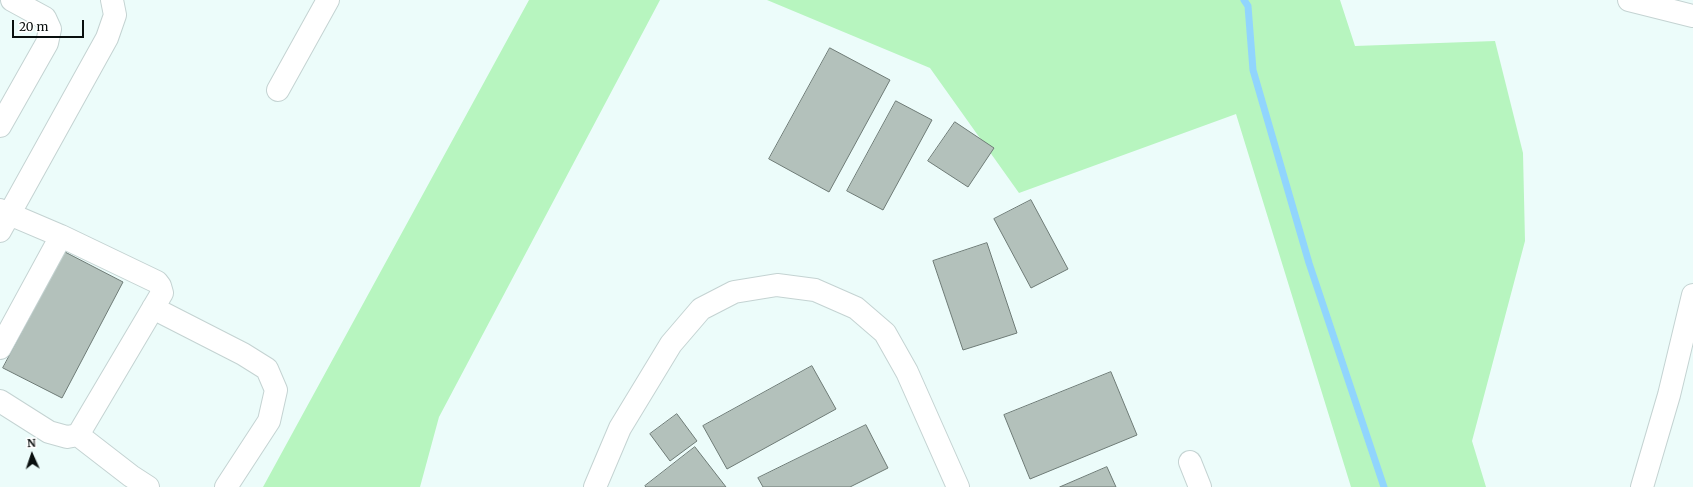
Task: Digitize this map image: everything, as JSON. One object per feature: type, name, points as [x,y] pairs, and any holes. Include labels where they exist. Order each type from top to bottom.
[{"type":"street","points":[[0,126],[47,43],[50,29],[45,18],[12,0]]},
{"type":"street","points":[[0,401],[49,432],[67,437],[78,434],[162,293],[157,282],[60,236],[3,219],[107,38],[115,14],[112,0]]},
{"type":"street","points":[[278,90],[328,0]]},
{"type":"street","points":[[1629,0],[1693,16]]},
{"type":"street","points":[[0,348],[60,236]]},
{"type":"street","points":[[595,487],[620,428],[671,344],[701,309],[734,292],[777,285],[815,290],[856,308],[885,333],[907,372],[958,487]]},
{"type":"street","points":[[1642,487],[1669,395],[1693,295]]},
{"type":"street","points":[[153,308],[243,354],[267,369],[276,390],[268,421],[226,487]]},
{"type":"street","points":[[78,434],[131,476],[148,487]]},
{"type":"street","points":[[1190,462],[1200,487]]},
{"type":"green space","points":[[529,0],[660,0],[439,417],[420,487],[263,487]]},
{"type":"green space","points":[[767,0],[1340,0],[1355,46],[1495,41],[1523,153],[1525,241],[1472,441],[1486,487],[1351,487],[1236,114],[1019,193],[930,68]]},
{"type":"building","points":[[830,48],[890,80],[829,192],[769,159]]},
{"type":"building","points":[[896,101],[932,120],[883,210],[847,191]]},
{"type":"building","points":[[955,122],[994,148],[968,187],[928,161]]},
{"type":"building","points":[[1031,200],[1068,269],[1031,288],[994,219]]},
{"type":"building","points":[[987,243],[1017,333],[963,350],[933,261]]},
{"type":"building","points":[[65,252],[123,282],[62,398],[3,368]]},
{"type":"building","points":[[812,366],[836,409],[727,469],[703,426]]},
{"type":"building","points":[[1111,372],[1137,435],[1030,479],[1004,415]]},
{"type":"building","points":[[677,414],[697,441],[670,461],[650,434]]},
{"type":"building","points":[[866,425],[888,468],[850,487],[763,487],[758,478]]},
{"type":"building","points":[[695,447],[726,487],[645,486]]},
{"type":"building","points":[[1107,467],[1116,487],[1060,487]]},
{"type":"waterway","points":[[1244,0],[1248,6],[1253,70],[1309,263],[1384,487]]}]
